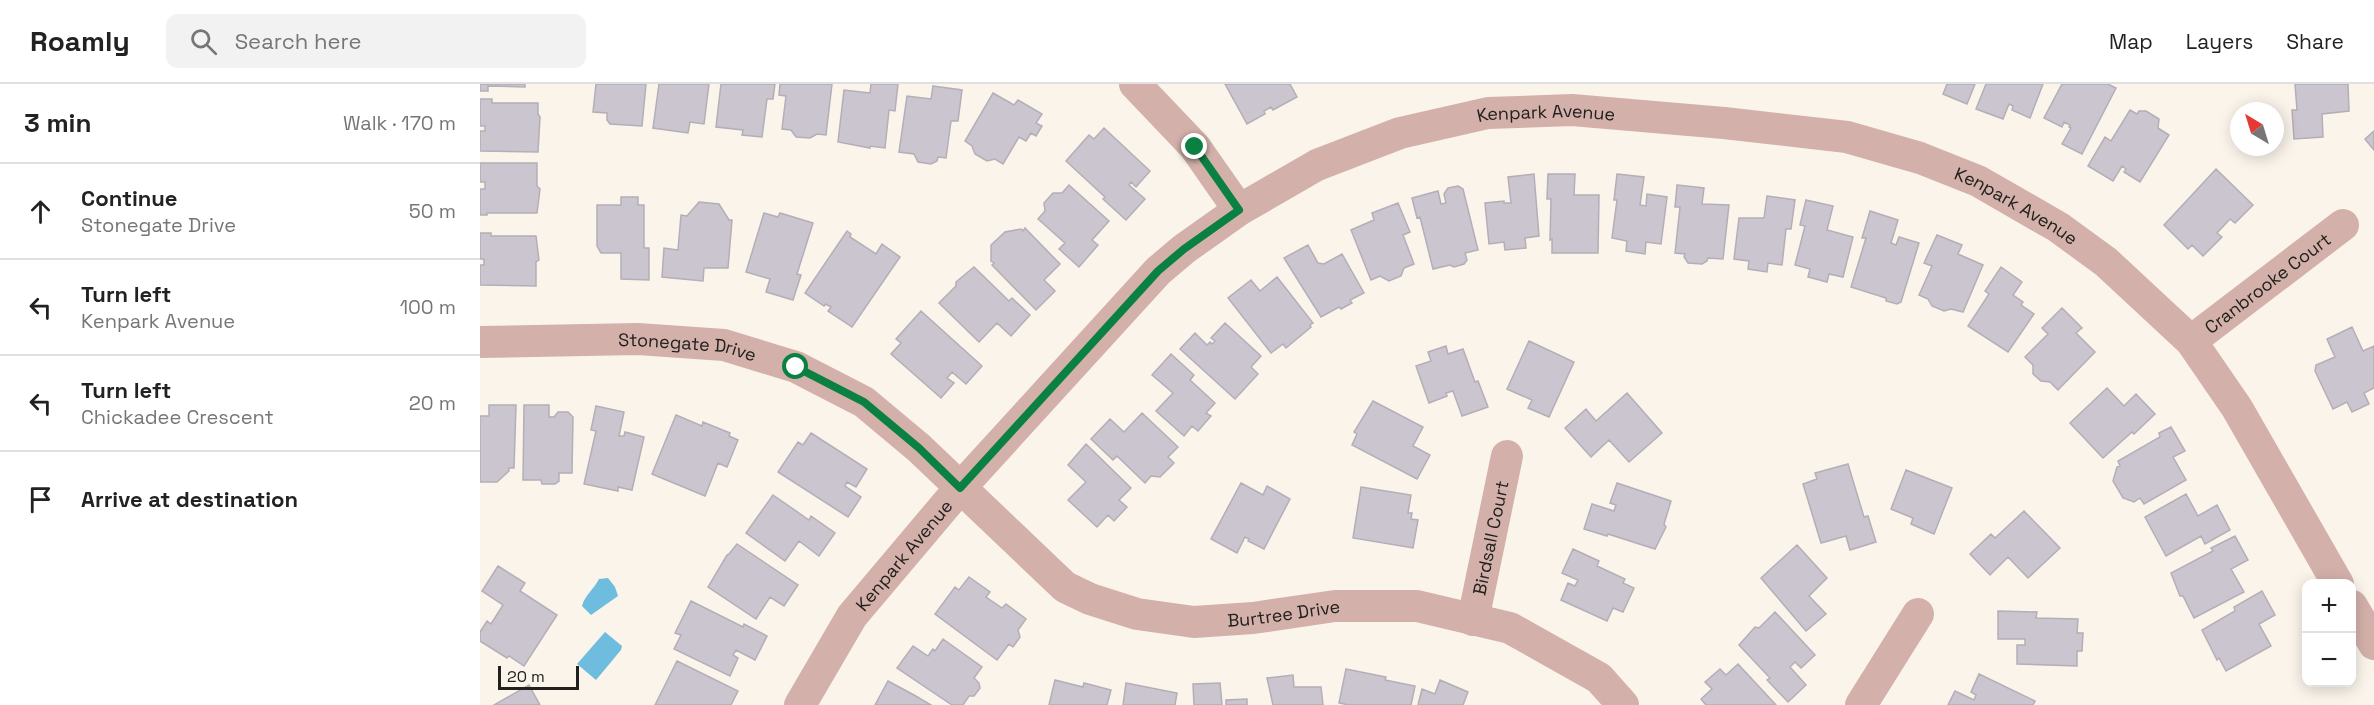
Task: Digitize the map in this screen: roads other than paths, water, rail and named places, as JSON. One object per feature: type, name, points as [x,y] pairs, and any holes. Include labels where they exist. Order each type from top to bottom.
[{"type":"street","points":[[1135,84],[1195,147],[1239,210]]},
{"type":"street","name":"Kenpark Avenue","points":[[800,705],[852,616],[960,488],[1158,271],[1184,249],[1239,210],[1328,161],[1401,133],[1488,113],[1572,110],[1847,136],[1920,158],[1978,181],[2058,227],[2106,262],[2191,341],[2237,408],[2335,579]]},
{"type":"street","name":"Cranbrooke Court","points":[[2191,341],[2343,225]]},
{"type":"street","name":"Stonegate Drive","points":[[480,342],[638,339],[724,345],[796,367],[864,402],[919,448],[960,488]]},
{"type":"street","name":"Birdsall Court","points":[[1473,620],[1507,456]]},
{"type":"street","name":"Burtree Drive","points":[[960,488],[1065,587],[1090,599],[1137,614],[1194,622],[1252,618],[1335,606],[1417,606],[1510,628],[1599,678],[1623,705]]},
{"type":"street","points":[[2356,613],[2374,644]]},
{"type":"street","points":[[1861,705],[1918,614]]},
{"type":"water","points":[[608,578],[618,596],[591,615],[582,606],[583,602],[599,579]]},
{"type":"water","points":[[605,632],[622,646],[596,680],[577,664]]}]
